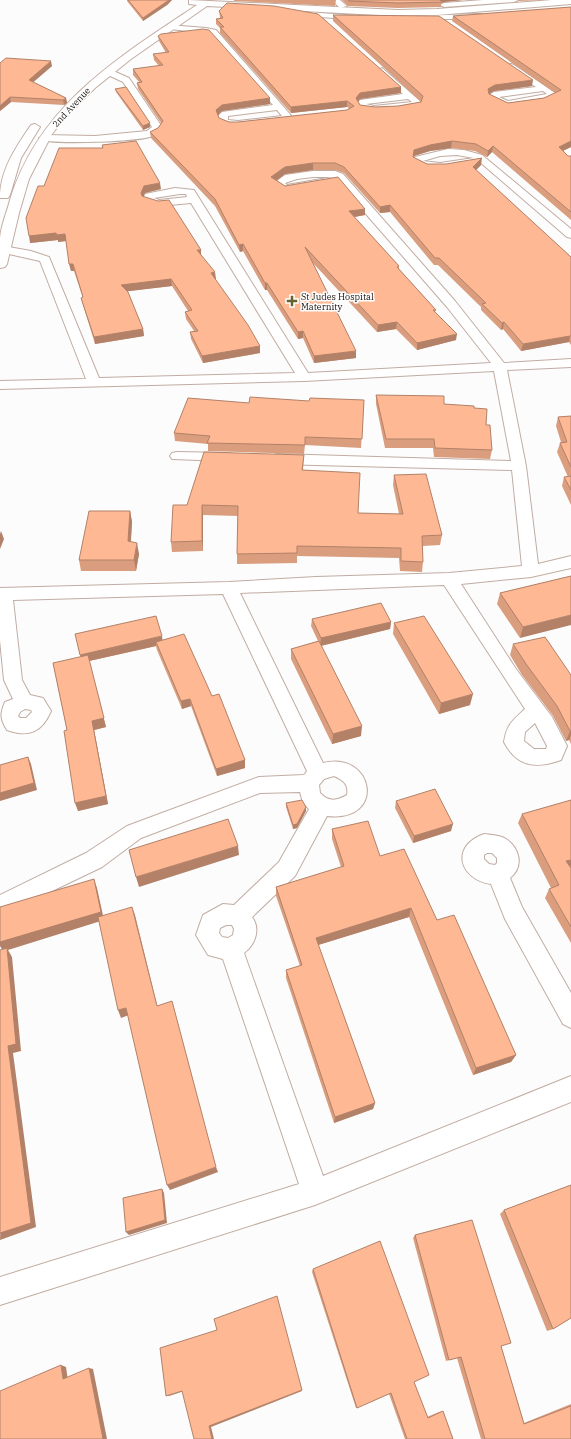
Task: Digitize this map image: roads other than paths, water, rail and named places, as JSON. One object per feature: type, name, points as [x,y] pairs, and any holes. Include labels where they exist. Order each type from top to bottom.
[{"type":"street","points":[[336,0],[343,6]]},
{"type":"street","points":[[313,10],[343,6],[411,7],[514,0]]},
{"type":"street","points":[[134,40],[193,1],[313,10],[437,12],[571,1]]},
{"type":"street","name":"2nd Avenue","points":[[0,264],[21,186],[33,158],[44,138],[66,110],[88,88],[207,1]]},
{"type":"street","points":[[278,8],[292,13],[321,16],[441,18],[571,9]]},
{"type":"street","points":[[321,16],[332,26]]},
{"type":"street","points":[[441,18],[454,27]]},
{"type":"street","points":[[171,27],[211,31],[279,107],[292,118],[238,124],[230,124],[223,120],[223,116],[225,114],[279,107]]},
{"type":"street","points":[[504,62],[554,96],[507,104],[492,97],[497,94],[542,89]]},
{"type":"street","points":[[377,66],[411,96],[417,104],[374,109],[363,107],[361,104],[362,102],[411,96]]},
{"type":"street","points":[[44,138],[95,139],[149,134],[155,131],[157,127],[126,80],[109,72]]},
{"type":"street","name":"2nd Avenue","points":[[2,202],[15,158],[39,120]]},
{"type":"street","points":[[571,150],[564,153],[571,159]]},
{"type":"street","points":[[483,160],[438,166],[423,166],[418,162],[418,159],[426,155],[463,151],[470,152],[483,160],[571,235]]},
{"type":"street","points":[[340,179],[286,188],[278,184],[282,179],[324,173],[339,176],[340,179],[451,304],[500,366],[520,466],[531,571]]},
{"type":"street","points":[[194,199],[304,377]]},
{"type":"street","points":[[3,249],[31,254],[45,259],[94,383]]},
{"type":"street","points":[[0,385],[304,377],[571,363]]},
{"type":"street","points":[[177,456],[241,458]]},
{"type":"street","points":[[264,458],[520,466]]},
{"type":"street","points":[[24,702],[13,680],[2,594],[229,588],[316,583],[449,579],[531,571],[571,562]]},
{"type":"street","points":[[449,579],[536,710]]},
{"type":"street","points":[[0,906],[94,860],[134,832],[259,785],[313,777],[334,768],[350,774],[358,787],[357,795],[354,801],[339,809],[321,807],[310,796],[313,777],[229,588]]},
{"type":"street","points":[[238,916],[287,869],[321,807]]},
{"type":"street","points":[[498,875],[513,912],[571,1016]]},
{"type":"street","points":[[223,914],[238,916],[246,927],[244,941],[231,949],[216,947],[208,936],[211,922],[223,914]]},
{"type":"street","points":[[231,949],[315,1192]]},
{"type":"street","points":[[0,1291],[315,1192],[571,1089]]},
{"type":"place","name":"St Judes Hospital Maternity","points":[[292,301]]}]
